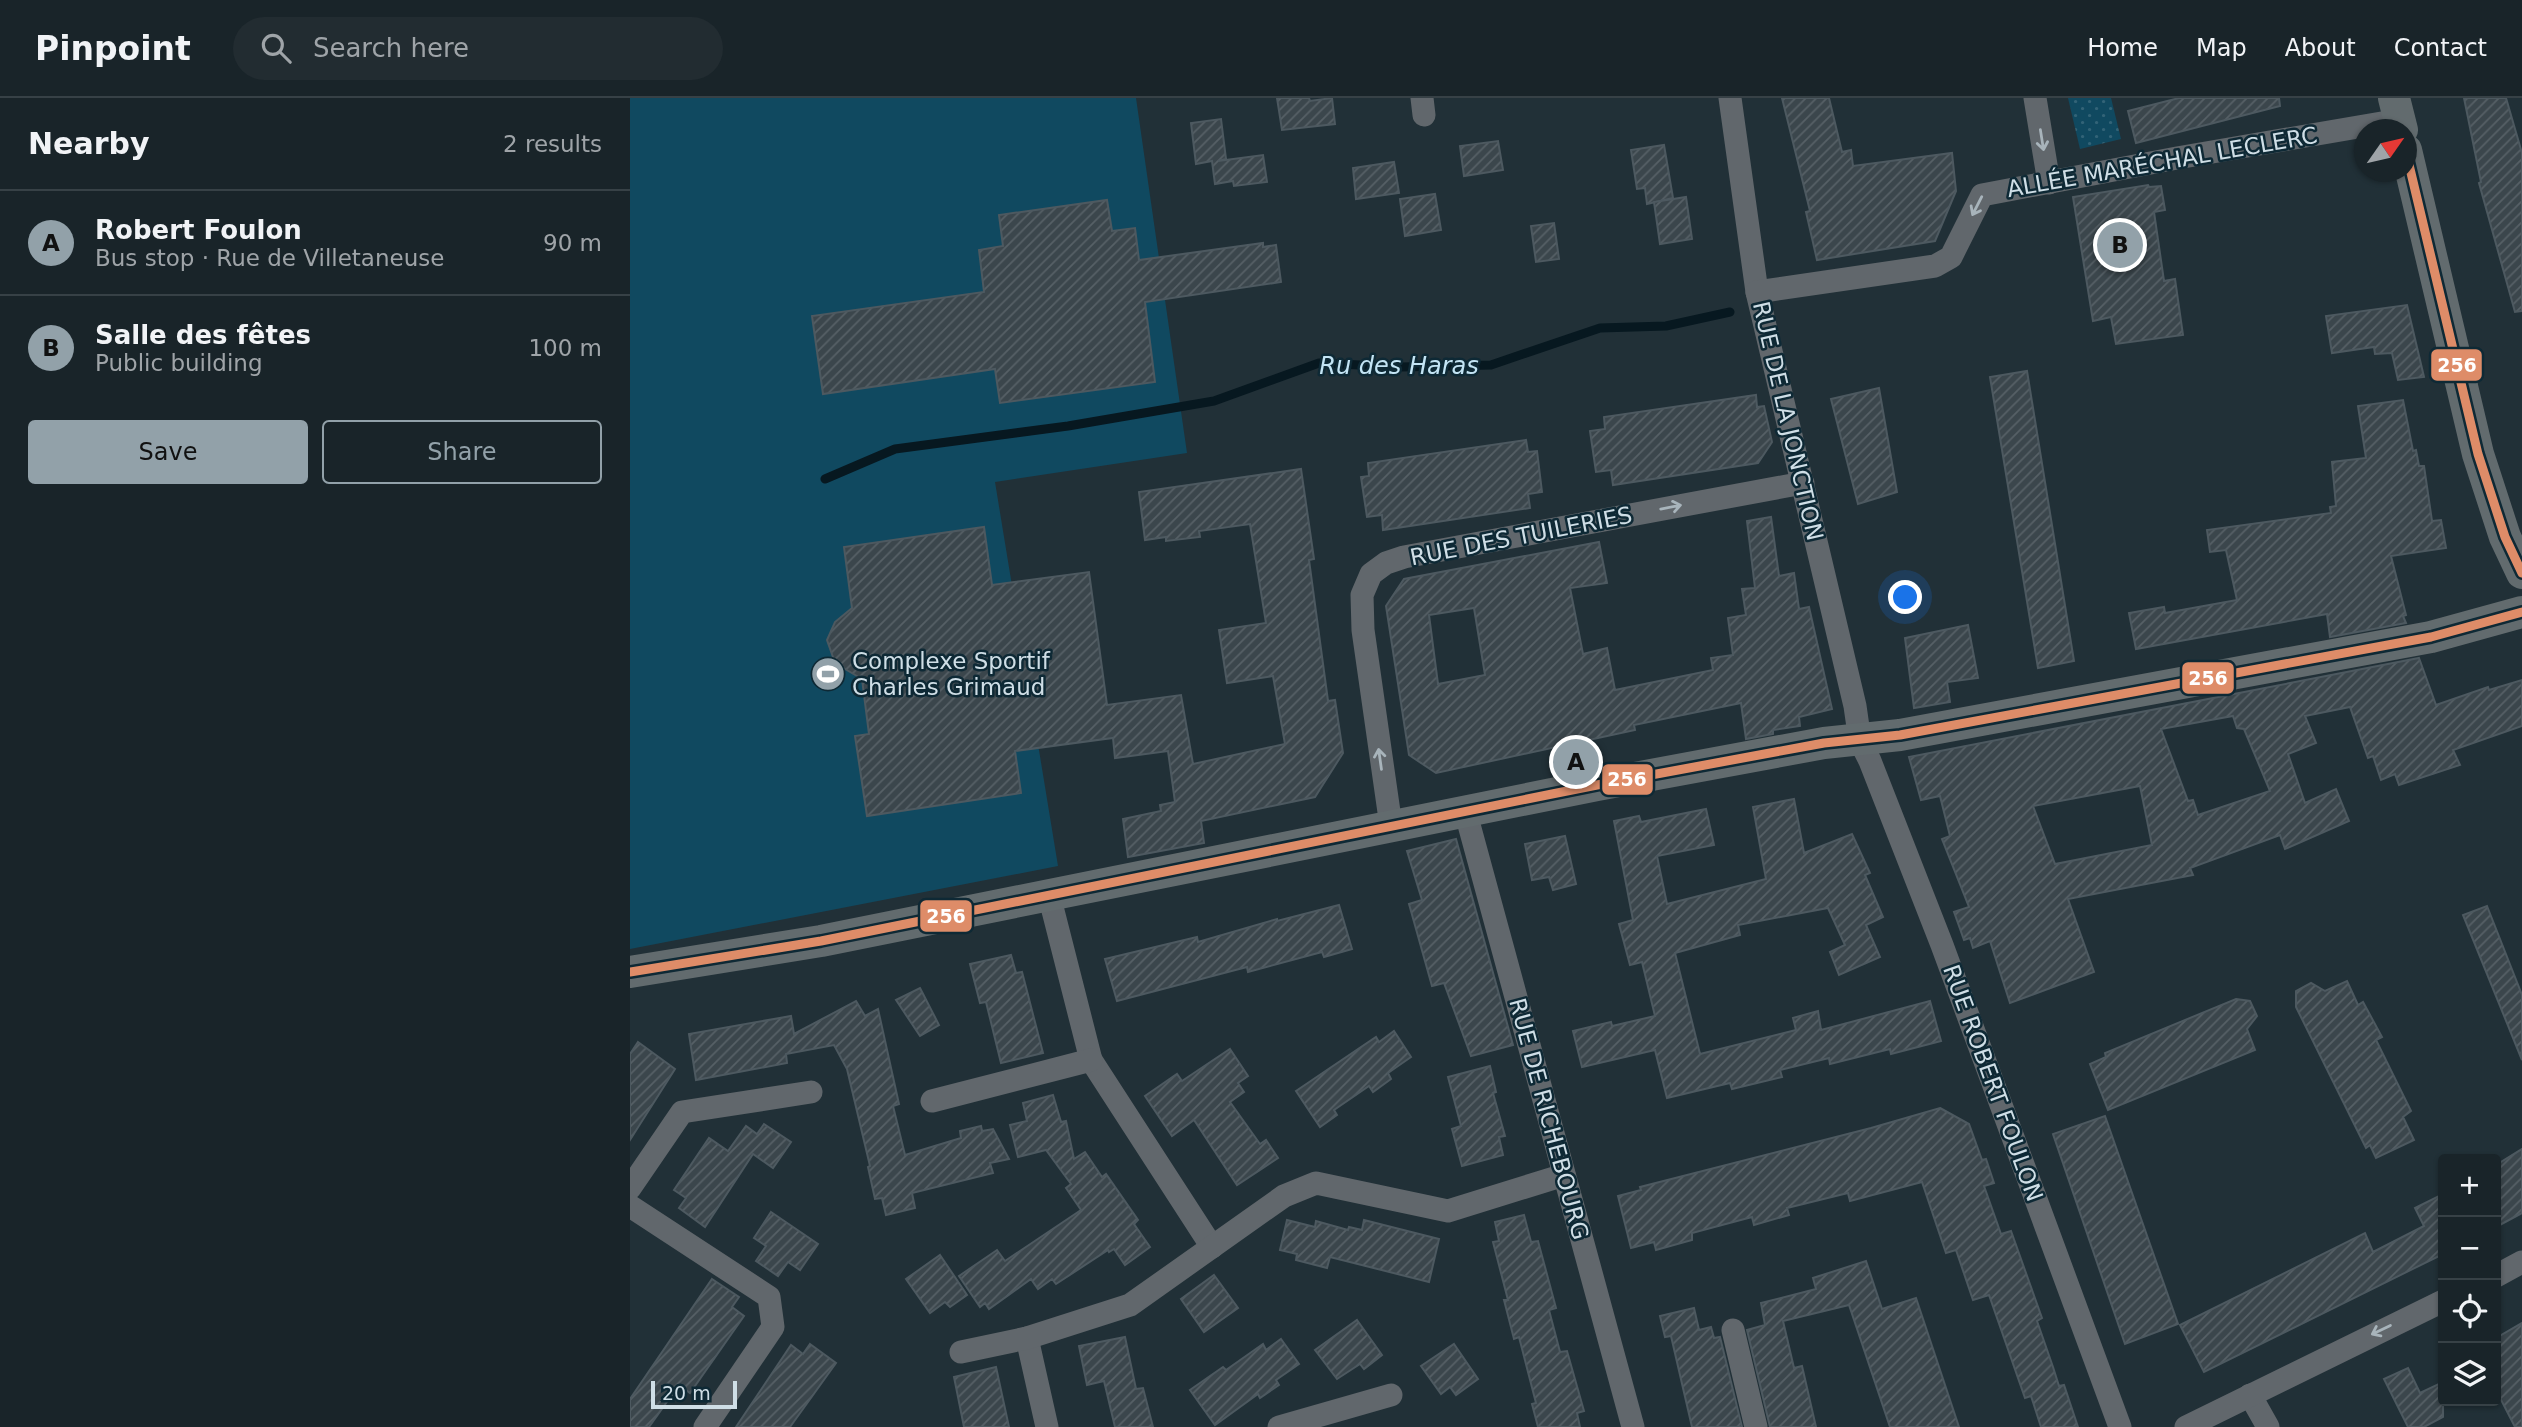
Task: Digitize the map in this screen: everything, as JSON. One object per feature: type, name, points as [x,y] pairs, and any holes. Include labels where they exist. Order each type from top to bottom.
[{"type":"street","name":"RUE DE LA JONCTION","points":[[1730,98],[1757,292],[1855,706],[1860,741]]},
{"type":"street","points":[[2035,98],[2049,183]]},
{"type":"street","name":"ALLÉE MARÉCHAL LECLERC","points":[[1757,292],[1935,266],[1951,257],[1982,195],[2398,116]]},
{"type":"street","points":[[2414,182],[2478,454],[2505,537],[2522,573]]},
{"type":"street","name":"RUE DES TUILERIES","points":[[1391,826],[1363,630],[1362,594],[1371,574],[1386,563],[1404,557],[1803,483]]},
{"type":"street","points":[[630,972],[821,941],[1465,810],[1824,743],[1860,741],[2418,639],[2522,612]]},
{"type":"street","name":"RUE ROBERT FOULON","points":[[1860,741],[1947,958],[2120,1427]]},
{"type":"street","name":"RUE DE RICHEBOURG","points":[[1465,810],[1633,1427]]},
{"type":"street","points":[[1049,895],[1091,1060],[1212,1247]]},
{"type":"street","points":[[932,1101],[1091,1060]]},
{"type":"street","points":[[630,1188],[682,1112],[811,1092]]},
{"type":"street","points":[[961,1352],[1027,1338],[1130,1305],[1284,1196],[1316,1183],[1448,1211],[1564,1175]]},
{"type":"street","points":[[630,1206],[769,1297],[773,1327],[705,1427]]},
{"type":"street","points":[[2501,1273],[2522,1262]]},
{"type":"street","points":[[2186,1427],[2438,1303]]},
{"type":"street","points":[[1732,1330],[1756,1427]]},
{"type":"street","points":[[1027,1338],[1047,1427]]},
{"type":"street","points":[[1279,1427],[1391,1395]]},
{"type":"street","points":[[2250,1395],[2268,1427]]},
{"type":"shaded area","name":"Complexe Sportif Charles Grimaud","points":[[630,98],[1136,98],[1187,453],[995,482],[1058,866],[630,949]]},
{"type":"shaded area","points":[[2068,98],[2111,98],[2121,139],[2080,149]]},
{"type":"building","points":[[1277,98],[1309,98],[1310,101],[1332,98],[1335,124],[1282,130]]},
{"type":"building","points":[[1782,98],[1829,98],[1842,152],[1851,150],[1853,166],[1952,153],[1956,191],[1935,241],[1817,260],[1806,212],[1810,211]]},
{"type":"building","points":[[2179,98],[2279,98],[2280,106],[2136,143],[2128,111]]},
{"type":"building","points":[[2464,98],[2506,98],[2522,153],[2522,311],[2515,312],[2479,183],[2481,182]]},
{"type":"building","points":[[1221,119],[1226,159],[1218,161],[1263,155],[1267,182],[1234,186],[1233,181],[1215,184],[1212,161],[1196,164],[1191,123]]},
{"type":"building","points":[[1498,141],[1503,170],[1464,176],[1460,146]]},
{"type":"building","points":[[1664,145],[1673,198],[1647,204],[1645,188],[1637,189],[1631,150]]},
{"type":"building","points":[[1394,162],[1399,193],[1356,199],[1353,168]]},
{"type":"building","points":[[2148,185],[2161,186],[2165,210],[2154,212],[2164,281],[2175,279],[2183,335],[2116,344],[2111,317],[2093,321],[2073,197]]},
{"type":"building","points":[[1435,194],[1441,230],[1405,236],[1400,199]]},
{"type":"building","points":[[1686,197],[1692,239],[1660,244],[1654,202]]},
{"type":"building","points":[[1107,200],[1112,231],[1135,228],[1139,260],[1263,243],[1263,247],[1276,245],[1281,282],[1145,302],[1155,382],[1000,403],[995,369],[823,394],[812,316],[984,292],[979,250],[1003,246],[999,215]]},
{"type":"building","points":[[1554,223],[1559,259],[1536,262],[1531,226]]},
{"type":"building","points":[[2407,305],[2424,377],[2398,380],[2392,353],[2375,354],[2374,347],[2332,353],[2326,316]]},
{"type":"building","points":[[2027,371],[2074,661],[2038,668],[1990,377]]},
{"type":"building","points":[[1879,388],[1897,492],[1858,504],[1831,399]]},
{"type":"building","points":[[1756,395],[1757,407],[1764,406],[1772,442],[1758,463],[1613,485],[1611,470],[1596,472],[1590,431],[1605,429],[1604,417]]},
{"type":"building","points":[[2403,400],[2413,451],[2416,450],[2419,466],[2424,466],[2432,521],[2441,520],[2446,548],[2391,556],[2406,623],[2330,637],[2327,614],[2136,649],[2129,613],[2164,607],[2165,613],[2237,600],[2226,550],[2210,552],[2207,530],[2331,513],[2330,507],[2336,506],[2332,462],[2366,458],[2358,406]]},
{"type":"building","points":[[1526,440],[1528,452],[1537,451],[1542,492],[1528,494],[1530,508],[1383,530],[1382,515],[1367,517],[1361,477],[1369,476],[1368,463]]},
{"type":"building","points":[[1301,469],[1314,559],[1309,560],[1328,701],[1335,700],[1343,753],[1315,797],[1201,821],[1204,843],[1128,857],[1123,819],[1161,811],[1160,805],[1175,802],[1168,751],[1115,758],[1113,738],[1015,751],[1021,793],[867,816],[855,736],[869,734],[862,679],[834,660],[827,640],[835,622],[852,608],[844,547],[984,527],[992,585],[1089,572],[1107,705],[1181,695],[1193,764],[1285,744],[1273,676],[1227,683],[1219,630],[1266,623],[1250,524],[1199,531],[1200,537],[1166,541],[1166,537],[1145,540],[1139,492]]},
{"type":"building","points":[[1771,517],[1779,576],[1794,573],[1799,609],[1809,607],[1832,709],[1799,717],[1800,726],[1773,730],[1773,734],[1746,739],[1741,703],[1634,725],[1635,730],[1436,773],[1409,755],[1386,606],[1404,579],[1599,542],[1607,583],[1570,588],[1583,654],[1607,648],[1615,690],[1713,670],[1711,658],[1733,655],[1728,618],[1746,615],[1742,589],[1755,588],[1747,521]],"holes":[[[1474,608],[1485,675],[1438,684],[1429,615]]]},
{"type":"building","points":[[1968,625],[1978,678],[1947,682],[1950,702],[1914,708],[1905,638]]},
{"type":"building","points":[[2419,658],[2436,705],[2488,687],[2489,690],[2522,680],[2522,726],[2453,750],[2460,765],[2399,785],[2395,774],[2381,780],[2373,756],[2368,758],[2350,707],[2305,716],[2316,743],[2288,754],[2305,803],[2336,789],[2349,821],[2285,849],[2280,835],[2190,868],[2193,875],[2068,899],[2094,972],[2010,1003],[1990,941],[1973,948],[1970,938],[1964,940],[1954,912],[1969,907],[1942,839],[1950,836],[1940,796],[1921,800],[1909,757]],"holes":[[[2233,716],[2237,728],[2244,729],[2270,791],[2198,815],[2193,800],[2188,801],[2161,729]],[[2140,786],[2152,845],[2055,864],[2033,806]]]},
{"type":"building","points":[[1794,799],[1804,853],[1852,834],[1870,873],[1865,875],[1883,917],[1866,925],[1880,957],[1839,975],[1830,952],[1845,945],[1828,908],[1738,925],[1740,935],[1675,953],[1700,1054],[1796,1030],[1793,1018],[1818,1011],[1821,1030],[1930,1001],[1941,1041],[1891,1054],[1890,1049],[1830,1064],[1829,1058],[1780,1070],[1782,1077],[1732,1089],[1730,1083],[1667,1098],[1655,1050],[1582,1067],[1573,1031],[1655,1016],[1642,962],[1630,965],[1619,924],[1633,920],[1614,821],[1639,816],[1641,822],[1706,809],[1714,845],[1657,856],[1667,904],[1766,879],[1753,807]]},
{"type":"building","points":[[1565,836],[1576,884],[1553,890],[1549,877],[1532,880],[1525,844]]},
{"type":"building","points":[[1456,839],[1513,1045],[1471,1056],[1444,983],[1432,986],[1409,904],[1422,900],[1407,851]]},
{"type":"building","points":[[1339,905],[1352,949],[1324,957],[1322,952],[1248,972],[1247,967],[1117,1001],[1105,959],[1197,937],[1198,942],[1277,919]]},
{"type":"building","points":[[2487,906],[2522,995],[2522,1060],[2463,915]]},
{"type":"building","points":[[1011,955],[1016,973],[1022,972],[1043,1053],[1001,1063],[986,1002],[980,1003],[970,964]]},
{"type":"building","points":[[2347,981],[2358,1005],[2363,1002],[2382,1037],[2376,1040],[2411,1111],[2403,1117],[2414,1140],[2376,1158],[2370,1145],[2366,1148],[2296,1007],[2296,991],[2311,983],[2325,991]]},
{"type":"building","points":[[920,988],[939,1025],[920,1036],[896,1000]]},
{"type":"building","points":[[2236,999],[2250,1001],[2257,1016],[2247,1029],[2255,1050],[2108,1110],[2090,1064],[2106,1057],[2105,1053]]},
{"type":"building","points":[[856,1001],[865,1016],[878,1009],[899,1104],[893,1106],[905,1155],[961,1138],[960,1131],[981,1126],[982,1131],[993,1129],[1009,1159],[990,1163],[993,1173],[912,1193],[915,1208],[886,1215],[882,1198],[875,1199],[847,1069],[834,1045],[786,1054],[787,1063],[696,1080],[689,1034],[791,1016],[794,1034]]},
{"type":"building","points":[[1394,1031],[1411,1057],[1388,1073],[1391,1079],[1373,1092],[1369,1086],[1334,1110],[1337,1115],[1320,1127],[1296,1091],[1376,1037],[1379,1042]]},
{"type":"building","points":[[638,1042],[675,1069],[630,1140],[630,1054]]},
{"type":"building","points":[[1230,1049],[1248,1076],[1238,1083],[1244,1092],[1230,1102],[1260,1144],[1266,1140],[1278,1158],[1237,1185],[1194,1120],[1172,1136],[1145,1096],[1177,1074],[1182,1081]]},
{"type":"building","points":[[1490,1066],[1496,1092],[1493,1093],[1505,1136],[1499,1137],[1503,1155],[1462,1166],[1452,1129],[1461,1126],[1448,1077]]},
{"type":"building","points":[[1053,1095],[1061,1122],[1066,1121],[1074,1159],[1085,1152],[1102,1177],[1106,1174],[1138,1220],[1134,1224],[1150,1247],[1125,1265],[1114,1249],[1109,1252],[1108,1250],[1056,1284],[1052,1279],[1038,1289],[1031,1279],[989,1309],[985,1303],[980,1307],[959,1276],[997,1250],[1005,1261],[1081,1210],[1066,1188],[1071,1184],[1046,1150],[1018,1157],[1010,1125],[1027,1121],[1023,1103]]},
{"type":"building","points":[[1940,1108],[1969,1124],[1982,1160],[1986,1159],[1994,1183],[1984,1186],[2001,1234],[2011,1231],[2042,1318],[2037,1321],[2059,1386],[2064,1385],[2078,1427],[2041,1427],[2031,1396],[2025,1398],[1989,1295],[1973,1300],[1956,1250],[1946,1253],[1922,1182],[1850,1201],[1848,1193],[1787,1208],[1789,1215],[1754,1225],[1752,1217],[1692,1233],[1692,1240],[1656,1250],[1654,1242],[1631,1248],[1618,1196],[1641,1190],[1640,1187]]},
{"type":"building","points":[[2105,1116],[2178,1324],[2125,1344],[2053,1134]]},
{"type":"building","points":[[764,1124],[791,1142],[773,1168],[753,1154],[705,1227],[679,1208],[686,1198],[674,1190],[709,1138],[728,1151],[746,1126],[757,1134]]},
{"type":"building","points":[[2522,1149],[2522,1213],[2501,1224],[2501,1217],[2501,1162]]},
{"type":"building","points":[[2438,1196],[2438,1256],[2204,1372],[2180,1325],[2365,1233],[2373,1252],[2424,1226],[2415,1208]]},
{"type":"building","points":[[771,1212],[818,1244],[800,1270],[788,1262],[778,1276],[756,1261],[766,1246],[754,1238]]},
{"type":"building","points":[[1524,1215],[1531,1242],[1538,1241],[1556,1308],[1549,1310],[1560,1352],[1567,1351],[1584,1411],[1577,1413],[1580,1427],[1538,1427],[1532,1404],[1536,1403],[1519,1337],[1514,1339],[1504,1300],[1508,1300],[1493,1242],[1499,1241],[1495,1222]]},
{"type":"building","points":[[1287,1220],[1315,1227],[1316,1221],[1348,1230],[1349,1227],[1362,1230],[1364,1220],[1439,1239],[1429,1282],[1330,1257],[1327,1268],[1296,1260],[1297,1254],[1280,1250]]},
{"type":"building","points":[[940,1255],[967,1295],[950,1307],[945,1302],[930,1313],[906,1279]]},
{"type":"building","points":[[1866,1261],[1882,1309],[1916,1298],[1959,1427],[1890,1427],[1849,1305],[1783,1321],[1794,1368],[1802,1366],[1816,1427],[1770,1427],[1747,1330],[1765,1325],[1761,1303],[1816,1289],[1813,1278]]},
{"type":"building","points":[[1214,1275],[1238,1308],[1204,1332],[1181,1299]]},
{"type":"building","points":[[712,1279],[739,1297],[732,1307],[744,1316],[690,1393],[679,1385],[649,1427],[630,1427],[630,1399]]},
{"type":"building","points":[[1694,1308],[1699,1330],[1711,1327],[1714,1338],[1720,1337],[1742,1427],[1692,1427],[1671,1336],[1665,1337],[1660,1316]]},
{"type":"building","points":[[1357,1320],[1382,1355],[1364,1369],[1360,1364],[1337,1379],[1315,1350]]},
{"type":"building","points":[[2522,1323],[2522,1427],[2515,1427],[2501,1400],[2501,1335]]},
{"type":"building","points":[[1125,1337],[1136,1389],[1143,1388],[1153,1427],[1115,1427],[1104,1381],[1087,1385],[1079,1346]]},
{"type":"building","points":[[1281,1339],[1299,1364],[1276,1380],[1279,1385],[1260,1398],[1258,1394],[1215,1425],[1190,1390],[1223,1367],[1226,1370],[1263,1344],[1266,1350]]},
{"type":"building","points":[[810,1344],[836,1363],[790,1427],[736,1427],[791,1345],[803,1354]]},
{"type":"building","points":[[1454,1344],[1478,1379],[1456,1395],[1450,1387],[1441,1394],[1421,1366]]},
{"type":"building","points":[[996,1367],[1009,1427],[964,1427],[954,1377]]},
{"type":"building","points":[[2408,1368],[2420,1393],[2438,1384],[2438,1406],[2443,1406],[2443,1417],[2424,1427],[2408,1427],[2384,1379]]},
{"type":"waterway","name":"Ru des Haras","points":[[825,479],[895,449],[1068,426],[1214,401],[1319,363],[1401,367],[1491,365],[1600,328],[1666,326],[1730,312]]},
{"type":"transit line","name":"256","points":[[2413,182],[2478,454],[2505,537],[2522,573]]},
{"type":"transit line","name":"256","points":[[630,972],[821,941],[1597,785],[1824,743],[1900,735],[2431,637],[2522,612]]},
{"type":"place","name":"Salle des fêtes","points":[[2120,245]]},
{"type":"place","name":"Complexe Sportif Charles Grimaud","points":[[828,674]]},
{"type":"place","name":"Robert Foulon","points":[[1576,762]]}]
